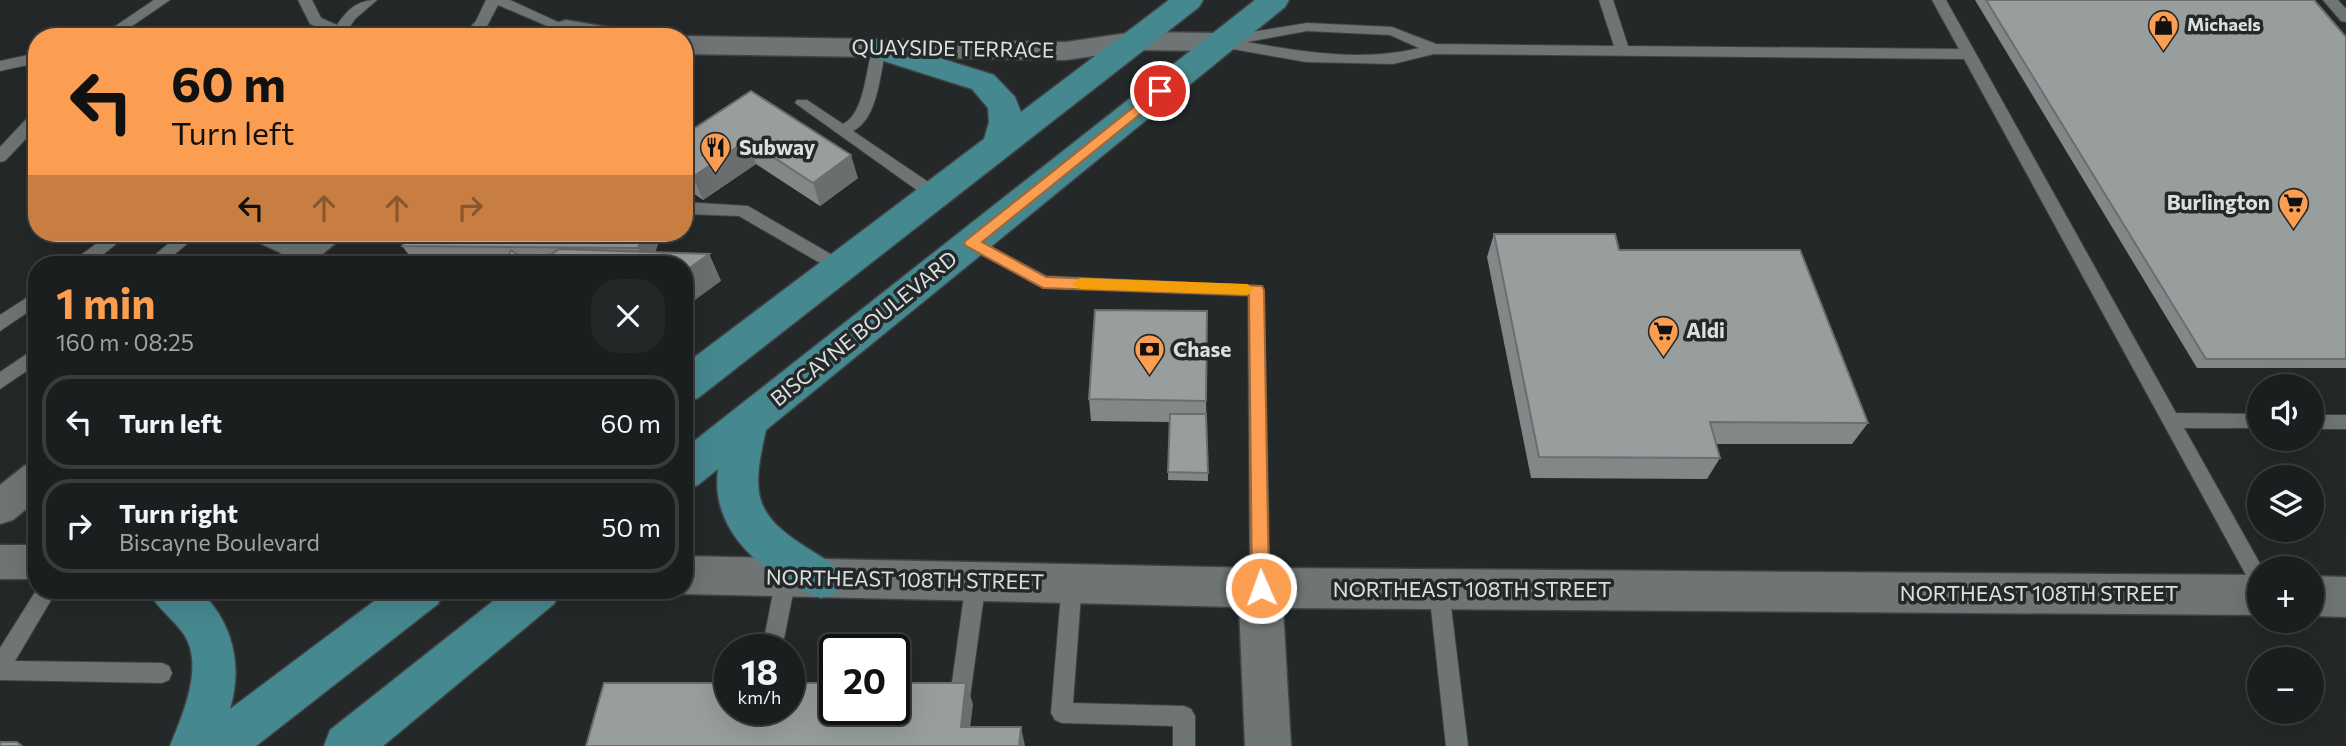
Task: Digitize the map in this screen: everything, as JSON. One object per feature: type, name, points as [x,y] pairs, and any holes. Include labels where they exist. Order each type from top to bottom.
[{"type":"main road","points":[[693,380],[1188,0]]},
{"type":"main road","name":"BISCAYNE BOULEVARD","points":[[693,466],[1274,0]]},
{"type":"main road","points":[[879,49],[983,82],[1003,105],[1006,122],[1000,143]]},
{"type":"main road","points":[[748,423],[737,461],[736,495],[748,525],[803,578]]},
{"type":"main road","points":[[178,599],[203,625],[216,663],[208,710],[193,746]]},
{"type":"main road","points":[[219,746],[411,599]]},
{"type":"main road","points":[[347,746],[528,599]]},
{"type":"street","name":"QUAYSIDE TERRACE","points":[[693,45],[1066,51],[1134,41],[1221,41]]},
{"type":"street","points":[[289,242],[308,249]]},
{"type":"street","points":[[0,508],[28,485]]},
{"type":"street","points":[[0,562],[28,562]]},
{"type":"street","name":"NORTHEAST 108TH STREET","points":[[693,575],[1261,588],[2247,595]]},
{"type":"street","points":[[1261,588],[1268,746]]},
{"type":"street","points":[[2324,596],[2346,597]]},
{"type":"lane","points":[[120,28],[163,0]]},
{"type":"lane","points":[[305,0],[316,21],[329,28]]},
{"type":"lane","points":[[343,28],[350,16],[370,0]]},
{"type":"lane","points":[[477,28],[495,0],[552,28]]},
{"type":"lane","points":[[1606,0],[1623,52]]},
{"type":"lane","points":[[1939,0],[2247,558]]},
{"type":"lane","points":[[2330,0],[2346,18]]},
{"type":"lane","points":[[1221,41],[1307,27],[1392,31],[1434,49]]},
{"type":"lane","points":[[1221,41],[1306,57],[1393,59],[1434,49],[1967,54]]},
{"type":"lane","points":[[842,131],[857,123],[864,109],[879,49]]},
{"type":"lane","points":[[0,66],[28,60]]},
{"type":"lane","points":[[802,103],[934,194]]},
{"type":"lane","points":[[0,156],[28,125]]},
{"type":"lane","points":[[0,134],[20,133]]},
{"type":"lane","points":[[693,208],[742,210],[840,267]]},
{"type":"lane","points":[[91,256],[110,242]]},
{"type":"lane","points":[[162,256],[180,242]]},
{"type":"lane","points":[[971,242],[1043,282],[1256,290],[1261,588]]},
{"type":"lane","points":[[0,324],[28,304]]},
{"type":"lane","points":[[0,383],[28,361]]},
{"type":"lane","points":[[2173,421],[2247,421]]},
{"type":"lane","points":[[2324,422],[2346,422]]},
{"type":"lane","points":[[779,634],[803,578]]},
{"type":"lane","points":[[959,704],[976,581]]},
{"type":"lane","points":[[1072,582],[1062,713],[1184,716],[1184,746]]},
{"type":"lane","points":[[1439,590],[1457,746]]},
{"type":"lane","points":[[42,599],[0,668],[162,673]]},
{"type":"building","points":[[1986,0],[2314,0],[2346,37],[2346,359],[2206,359]]},
{"type":"building","points":[[751,91],[851,155],[813,183],[747,140],[693,177],[693,129]]},
{"type":"building","name":"Aldi","points":[[1494,234],[1615,234],[1619,250],[1800,250],[1868,423],[1710,422],[1720,458],[1539,457]]},
{"type":"building","points":[[404,242],[640,242],[638,248],[402,246]]},
{"type":"building","points":[[559,249],[709,254],[693,266],[693,256],[549,256]]},
{"type":"building","points":[[511,250],[519,256],[508,256]]},
{"type":"building","name":"Chase","points":[[1095,310],[1207,311],[1206,401],[1089,399]]},
{"type":"building","points":[[1170,414],[1206,414],[1208,473],[1168,472]]},
{"type":"building","points":[[604,683],[714,683],[714,725],[805,725],[805,683],[819,683],[819,725],[910,725],[910,683],[966,683],[961,727],[1021,727],[1019,746],[586,746]]},
{"type":"building","points":[[0,742],[17,742],[22,746],[0,746]]},
{"type":"slow traffic","points":[[1080,284],[1247,289]]},
{"type":"place","name":"Michaels","points":[[2164,52]]},
{"type":"place","name":"Subway","points":[[716,175]]},
{"type":"place","name":"Burlington","points":[[2293,230]]},
{"type":"place","name":"Aldi","points":[[1663,358]]},
{"type":"place","name":"Chase","points":[[1150,377]]},
{"type":"route","points":[[1160,91],[971,242],[1043,282],[1256,290],[1261,588]]}]
